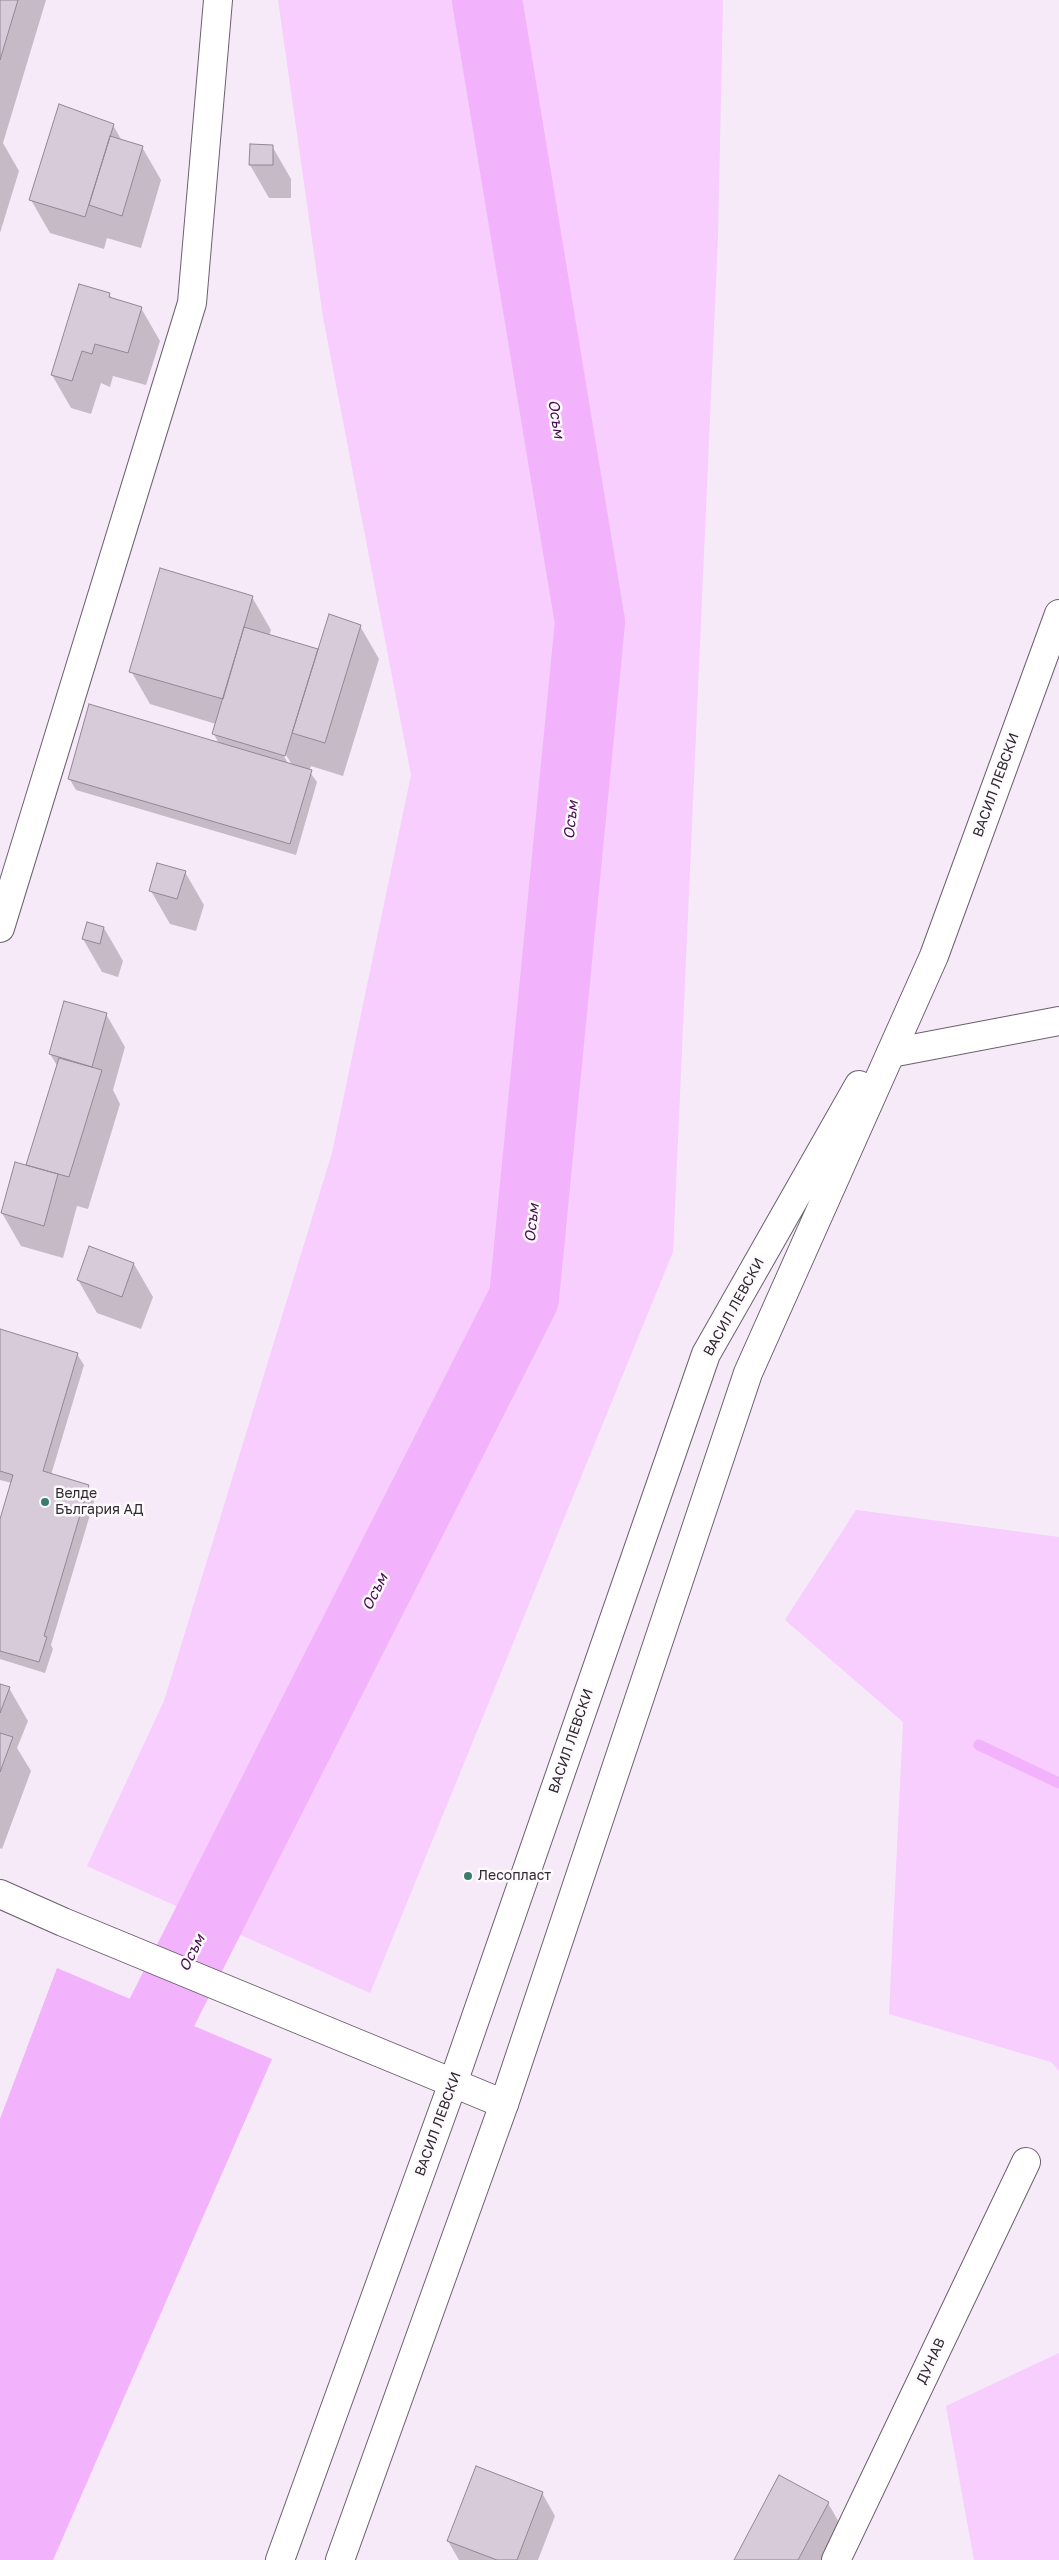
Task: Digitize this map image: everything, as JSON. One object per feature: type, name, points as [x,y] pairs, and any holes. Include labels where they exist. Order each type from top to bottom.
[{"type":"main road","points":[[0,928],[192,303],[218,0]]},
{"type":"main road","name":"ВАСИЛ ЛЕВСКИ","points":[[340,2560],[504,2104],[748,1373],[934,956],[1059,614]]},
{"type":"main road","name":"ВАСИЛ ЛЕВСКИ","points":[[280,2560],[453,2083],[706,1354],[934,956]]},
{"type":"main road","points":[[891,1053],[1059,1021]]},
{"type":"main road","points":[[0,1894],[63,1922],[504,2104]]},
{"type":"main road","name":"ДУНАВ","points":[[836,2560],[1026,2162]]},
{"type":"shaded area","points":[[278,0],[723,0],[718,237],[673,1252],[370,1993],[87,1866],[164,1701],[332,1153],[411,775],[323,317]]},
{"type":"shaded area","points":[[856,1510],[1059,1537],[1059,2071],[1051,2062],[889,2014],[903,1722],[785,1620]]},
{"type":"shaded area","points":[[57,1968],[272,2059],[53,2560],[0,2560],[0,2119]]},
{"type":"shaded area","points":[[1059,2353],[1059,2560],[974,2560],[946,2406]]},
{"type":"building","points":[[0,0],[18,0],[0,60]]},
{"type":"building","points":[[59,104],[114,124],[85,217],[29,200]]},
{"type":"building","points":[[110,136],[143,146],[122,216],[89,205]]},
{"type":"building","points":[[250,144],[273,145],[273,165],[249,165]]},
{"type":"building","points":[[79,284],[110,293],[109,297],[142,307],[128,353],[95,344],[92,354],[82,351],[72,381],[51,375]]},
{"type":"building","points":[[160,568],[253,596],[223,699],[129,672]]},
{"type":"building","points":[[329,614],[361,625],[325,743],[292,733]]},
{"type":"building","points":[[244,627],[318,649],[285,756],[212,734]]},
{"type":"building","points":[[89,704],[312,770],[290,844],[68,779]]},
{"type":"building","points":[[157,863],[186,871],[177,899],[149,891]]},
{"type":"building","points":[[87,922],[104,927],[100,944],[82,939]]},
{"type":"building","points":[[64,1001],[107,1013],[92,1067],[49,1054]]},
{"type":"building","points":[[59,1058],[102,1070],[69,1177],[26,1165]]},
{"type":"building","points":[[15,1162],[58,1174],[44,1226],[1,1213]]},
{"type":"building","points":[[89,1246],[134,1263],[122,1297],[77,1280]]},
{"type":"building","name":"Велде България АД","points":[[0,1329],[78,1353],[43,1471],[89,1485],[44,1636],[47,1637],[39,1662],[0,1651],[0,1519],[13,1475],[0,1471]]},
{"type":"building","points":[[0,1684],[10,1687],[0,1713]]},
{"type":"building","points":[[0,1733],[13,1737],[0,1772]]},
{"type":"building","points":[[476,2466],[543,2492],[517,2560],[497,2560],[447,2541]]},
{"type":"building","points":[[779,2475],[829,2502],[798,2560],[734,2560]]},
{"type":"waterway","name":"Осъм","points":[[118,2099],[524,1298],[590,622],[487,0]]},
{"type":"waterway","points":[[979,1745],[1059,1783]]},
{"type":"place","name":"Велде България АД","points":[[45,1502]]},
{"type":"place","name":"Лесопласт","points":[[468,1876]]}]
